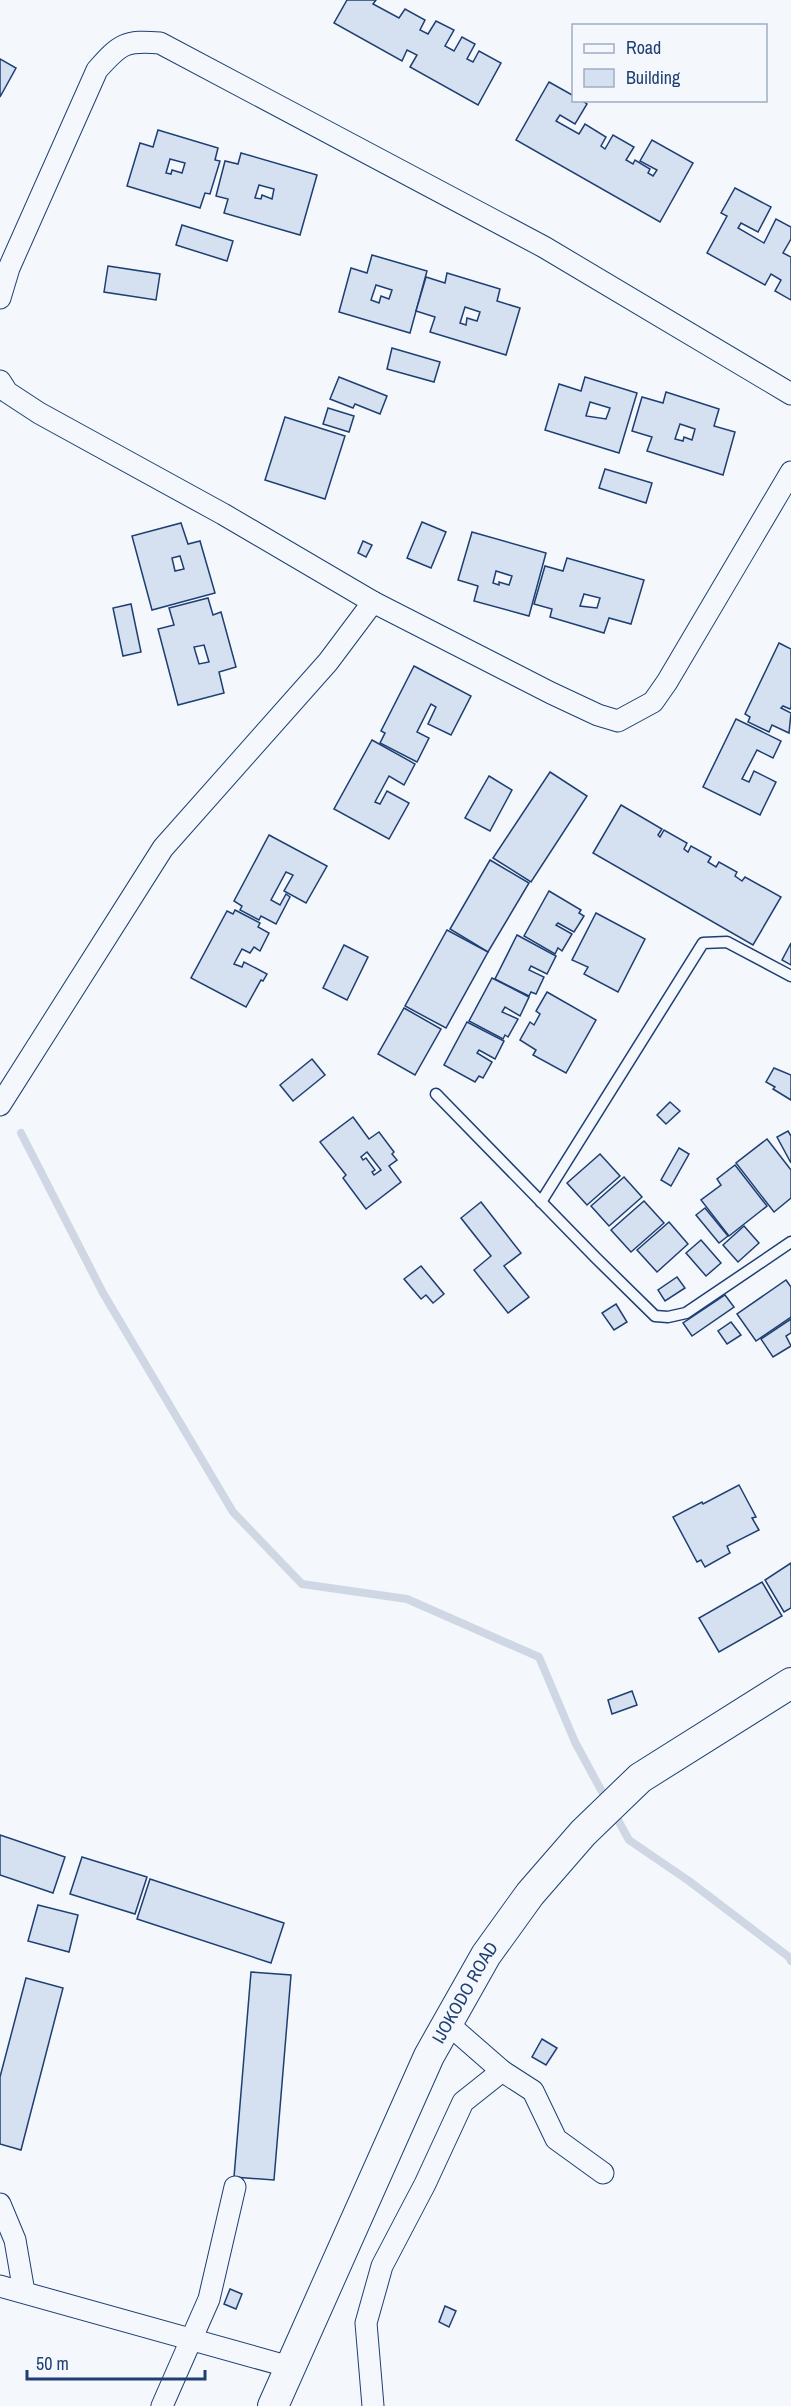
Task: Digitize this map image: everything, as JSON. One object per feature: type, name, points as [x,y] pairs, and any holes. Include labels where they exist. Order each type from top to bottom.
[{"type":"main road","name":"IJOKODO ROAD","points":[[273,2406],[429,2056],[486,1955],[531,1894],[583,1833],[640,1778],[791,1683]]},
{"type":"street","points":[[0,298],[9,268],[97,70],[113,52],[135,41],[160,43],[544,248],[791,394]]},
{"type":"street","points":[[0,381],[7,392],[39,413],[223,514],[373,602],[551,693],[598,715],[618,721],[653,702],[658,696],[791,472]]},
{"type":"street","points":[[0,1105],[163,848],[328,662],[373,602]]},
{"type":"street","points":[[447,2023],[502,2071],[533,2091],[556,2139],[603,2173]]},
{"type":"street","points":[[373,2406],[366,2323],[382,2266],[425,2184],[463,2102],[502,2071]]},
{"type":"street","points":[[162,2406],[209,2299],[235,2187]]},
{"type":"street","points":[[1,2202],[15,2240],[24,2292]]},
{"type":"street","points":[[0,2286],[290,2367]]},
{"type":"lane","points":[[541,1202],[703,943],[727,942],[791,976]]},
{"type":"lane","points":[[436,1094],[655,1316],[668,1317],[686,1313],[791,1242]]},
{"type":"building","points":[[347,0],[376,0],[373,4],[399,18],[405,9],[425,20],[420,30],[428,34],[436,21],[454,30],[445,46],[454,51],[462,37],[475,44],[467,59],[473,62],[479,51],[501,63],[478,105],[410,67],[417,55],[407,50],[402,61],[334,23]]},
{"type":"building","points":[[0,59],[16,68],[0,97]]},
{"type":"building","points":[[549,82],[572,95],[572,102],[587,104],[575,124],[560,115],[556,121],[579,134],[585,124],[606,137],[601,146],[605,149],[613,135],[634,147],[626,160],[633,164],[635,160],[650,169],[648,173],[653,176],[657,170],[640,161],[652,140],[693,163],[660,222],[516,140]]},
{"type":"building","points":[[158,130],[218,148],[215,160],[220,161],[210,194],[205,193],[200,208],[127,186],[140,143],[153,147]],"holes":[[[170,159],[185,163],[182,173],[172,170],[171,174],[166,173]]]},
{"type":"building","points":[[241,153],[317,175],[300,235],[224,213],[228,199],[216,196],[225,161],[238,164]],"holes":[[[259,185],[274,189],[272,199],[262,195],[261,199],[255,198]]]},
{"type":"building","points":[[735,188],[771,207],[758,232],[741,223],[738,228],[764,243],[776,219],[791,227],[791,239],[783,253],[791,257],[791,300],[775,291],[781,280],[771,274],[765,285],[707,253],[727,216],[721,213]]},
{"type":"building","points":[[182,225],[233,241],[227,261],[176,245]]},
{"type":"building","points":[[372,255],[427,271],[410,333],[339,312],[351,268],[367,273]],"holes":[[[376,285],[392,290],[389,299],[381,296],[379,303],[371,300]]]},
{"type":"building","points":[[108,266],[160,274],[156,300],[104,292]]},
{"type":"building","points":[[447,273],[500,289],[497,301],[520,308],[506,355],[430,332],[435,317],[416,311],[426,277],[445,283]],"holes":[[[465,307],[480,312],[477,321],[467,318],[466,325],[460,323]]]},
{"type":"building","points":[[392,348],[440,362],[434,382],[387,369]]},
{"type":"building","points":[[339,377],[387,396],[380,414],[355,404],[353,408],[330,399]]},
{"type":"building","points":[[585,377],[637,393],[619,453],[545,430],[559,384],[581,391]],"holes":[[[590,402],[610,408],[606,419],[586,416]]]},
{"type":"building","points":[[666,392],[719,409],[714,426],[735,432],[723,475],[647,451],[652,437],[632,431],[642,397],[663,403]],"holes":[[[680,424],[695,429],[692,440],[684,437],[683,441],[675,439]]]},
{"type":"building","points":[[328,408],[354,416],[349,432],[323,424]]},
{"type":"building","points":[[285,417],[345,436],[325,499],[265,480]]},
{"type":"building","points":[[605,469],[652,483],[646,503],[599,488]]},
{"type":"building","points":[[422,522],[446,532],[431,568],[407,558]]},
{"type":"building","points":[[181,523],[188,544],[200,541],[215,593],[152,610],[132,536]],"holes":[[[180,556],[184,569],[175,571],[172,558]]]},
{"type":"building","points":[[472,532],[546,553],[529,616],[474,601],[478,586],[458,580]],"holes":[[[496,571],[512,576],[509,585],[493,583]]]},
{"type":"building","points":[[363,541],[372,545],[366,557],[358,553]]},
{"type":"building","points":[[567,558],[644,580],[631,624],[609,618],[604,633],[550,617],[552,609],[534,604],[545,566],[563,571]],"holes":[[[584,594],[600,598],[597,608],[580,606]]]},
{"type":"building","points":[[208,598],[213,615],[221,612],[236,667],[219,672],[224,693],[178,705],[158,629],[174,625],[169,608]],"holes":[[[204,645],[209,662],[199,664],[194,647]]]},
{"type":"building","points":[[131,604],[141,652],[123,656],[113,608]]},
{"type":"building","points":[[779,643],[791,649],[791,707],[790,709],[783,706],[781,708],[791,713],[789,733],[772,725],[769,732],[748,722],[750,717],[745,714]]},
{"type":"building","points":[[414,666],[471,696],[451,735],[428,724],[436,707],[431,704],[417,732],[429,738],[417,762],[380,743],[385,733],[381,731]]},
{"type":"building","points":[[736,719],[781,741],[773,758],[757,750],[742,779],[749,782],[754,771],[776,782],[760,815],[703,787]]},
{"type":"building","points":[[372,740],[415,764],[404,785],[389,776],[375,802],[380,804],[387,791],[409,803],[389,839],[334,809]]},
{"type":"building","points":[[550,772],[587,796],[531,882],[493,858]]},
{"type":"building","points":[[489,776],[512,790],[490,831],[465,818]]},
{"type":"building","points":[[621,805],[662,829],[658,835],[660,837],[664,830],[687,843],[684,849],[688,852],[691,846],[711,857],[708,862],[716,867],[719,862],[737,872],[735,876],[742,881],[745,877],[781,897],[753,945],[593,853]]},
{"type":"building","points":[[269,835],[327,866],[306,903],[284,891],[293,875],[286,872],[271,900],[280,905],[286,894],[290,897],[276,924],[261,916],[259,920],[240,910],[242,906],[234,901]]},
{"type":"building","points":[[490,860],[529,883],[488,952],[450,929]]},
{"type":"building","points":[[549,891],[581,910],[579,913],[584,916],[574,932],[558,923],[556,925],[572,934],[562,951],[558,948],[555,954],[524,936]]},
{"type":"building","points":[[235,910],[260,923],[258,927],[269,933],[260,951],[254,947],[250,953],[242,949],[234,964],[242,967],[244,962],[267,974],[263,981],[261,980],[246,1007],[191,978],[227,911],[233,914]]},
{"type":"building","points":[[596,913],[645,939],[618,992],[584,974],[588,967],[572,960]]},
{"type":"building","points":[[447,930],[488,952],[446,1028],[405,1006]]},
{"type":"building","points":[[517,935],[556,956],[547,974],[531,966],[529,970],[544,977],[536,994],[531,992],[529,996],[495,979]]},
{"type":"building","points":[[791,943],[791,965],[782,960]]},
{"type":"building","points":[[344,945],[368,957],[347,1000],[323,988]]},
{"type":"building","points":[[492,978],[529,997],[520,1016],[505,1007],[502,1012],[518,1019],[508,1037],[505,1035],[503,1039],[469,1021]]},
{"type":"building","points":[[547,992],[596,1020],[566,1073],[533,1055],[536,1050],[520,1040],[530,1022],[534,1025],[540,1014],[536,1011]]},
{"type":"building","points":[[404,1008],[441,1029],[415,1075],[378,1054]]},
{"type":"building","points":[[467,1022],[504,1041],[495,1059],[479,1050],[477,1053],[492,1062],[483,1078],[479,1076],[475,1082],[444,1065]]},
{"type":"building","points":[[312,1059],[325,1075],[293,1101],[280,1085]]},
{"type":"building","points":[[774,1068],[791,1075],[791,1100],[766,1082]]},
{"type":"building","points":[[670,1102],[680,1111],[666,1124],[657,1115]]},
{"type":"building","points":[[353,1117],[369,1139],[379,1132],[394,1152],[392,1154],[397,1160],[389,1166],[401,1182],[366,1209],[343,1178],[346,1175],[320,1142]],"holes":[[[367,1152],[381,1170],[374,1175],[372,1172],[375,1170],[366,1158],[363,1160],[361,1157]]]},
{"type":"building","points":[[788,1131],[791,1136],[791,1163],[777,1137]]},
{"type":"building","points":[[767,1139],[791,1170],[791,1198],[774,1212],[736,1163]]},
{"type":"building","points":[[679,1148],[689,1154],[671,1186],[661,1180]]},
{"type":"building","points":[[600,1154],[620,1176],[587,1205],[567,1183]]},
{"type":"building","points":[[735,1165],[767,1206],[729,1236],[701,1200],[721,1185],[717,1179]]},
{"type":"building","points":[[624,1177],[642,1197],[609,1226],[591,1206]]},
{"type":"building","points":[[644,1201],[664,1223],[631,1252],[611,1230]]},
{"type":"building","points":[[481,1202],[521,1253],[504,1266],[529,1297],[508,1313],[474,1270],[491,1256],[461,1218]]},
{"type":"building","points":[[705,1208],[728,1236],[719,1243],[696,1215]]},
{"type":"building","points":[[669,1222],[688,1244],[657,1272],[637,1250]]},
{"type":"building","points":[[744,1226],[759,1243],[738,1262],[723,1245]]},
{"type":"building","points":[[701,1240],[721,1263],[706,1276],[686,1253]]},
{"type":"building","points":[[421,1266],[444,1294],[433,1303],[426,1295],[421,1299],[404,1279]]},
{"type":"building","points":[[677,1277],[685,1288],[665,1301],[658,1290]]},
{"type":"building","points":[[786,1280],[791,1287],[791,1317],[756,1341],[737,1314]]},
{"type":"building","points":[[725,1295],[734,1307],[692,1336],[683,1323]]},
{"type":"building","points":[[616,1304],[627,1322],[614,1330],[602,1313]]},
{"type":"building","points":[[791,1319],[791,1333],[786,1336],[791,1346],[773,1357],[761,1339]]},
{"type":"building","points":[[731,1322],[741,1335],[727,1344],[718,1331]]},
{"type":"building","points":[[739,1485],[756,1517],[752,1518],[759,1530],[727,1546],[730,1553],[705,1567],[701,1560],[697,1562],[673,1517]]},
{"type":"building","points":[[791,1563],[791,1608],[784,1612],[765,1580]]},
{"type":"building","points":[[762,1582],[782,1616],[719,1652],[699,1618]]},
{"type":"building","points":[[632,1691],[637,1705],[612,1714],[608,1700]]},
{"type":"building","points":[[0,1835],[65,1857],[53,1893],[0,1875]]},
{"type":"building","points":[[82,1857],[147,1877],[135,1914],[70,1894]]},
{"type":"building","points":[[150,1879],[284,1923],[271,1963],[137,1919]]},
{"type":"building","points":[[38,1905],[78,1915],[69,1952],[28,1941]]},
{"type":"building","points":[[251,1972],[291,1975],[274,2180],[234,2177]]},
{"type":"building","points":[[26,1978],[63,1988],[21,2150],[0,2144],[0,2077]]},
{"type":"building","points":[[542,2039],[557,2048],[546,2065],[532,2057]]},
{"type":"building","points":[[230,2289],[242,2294],[236,2309],[224,2304]]},
{"type":"building","points":[[445,2306],[456,2311],[449,2327],[439,2322]]},
{"type":"waterway","points":[[21,1133],[103,1293],[233,1512],[302,1584],[407,1599],[539,1657],[575,1742],[607,1801]]},
{"type":"waterway","points":[[613,1811],[629,1840],[689,1881],[789,1957],[791,1961]]}]
